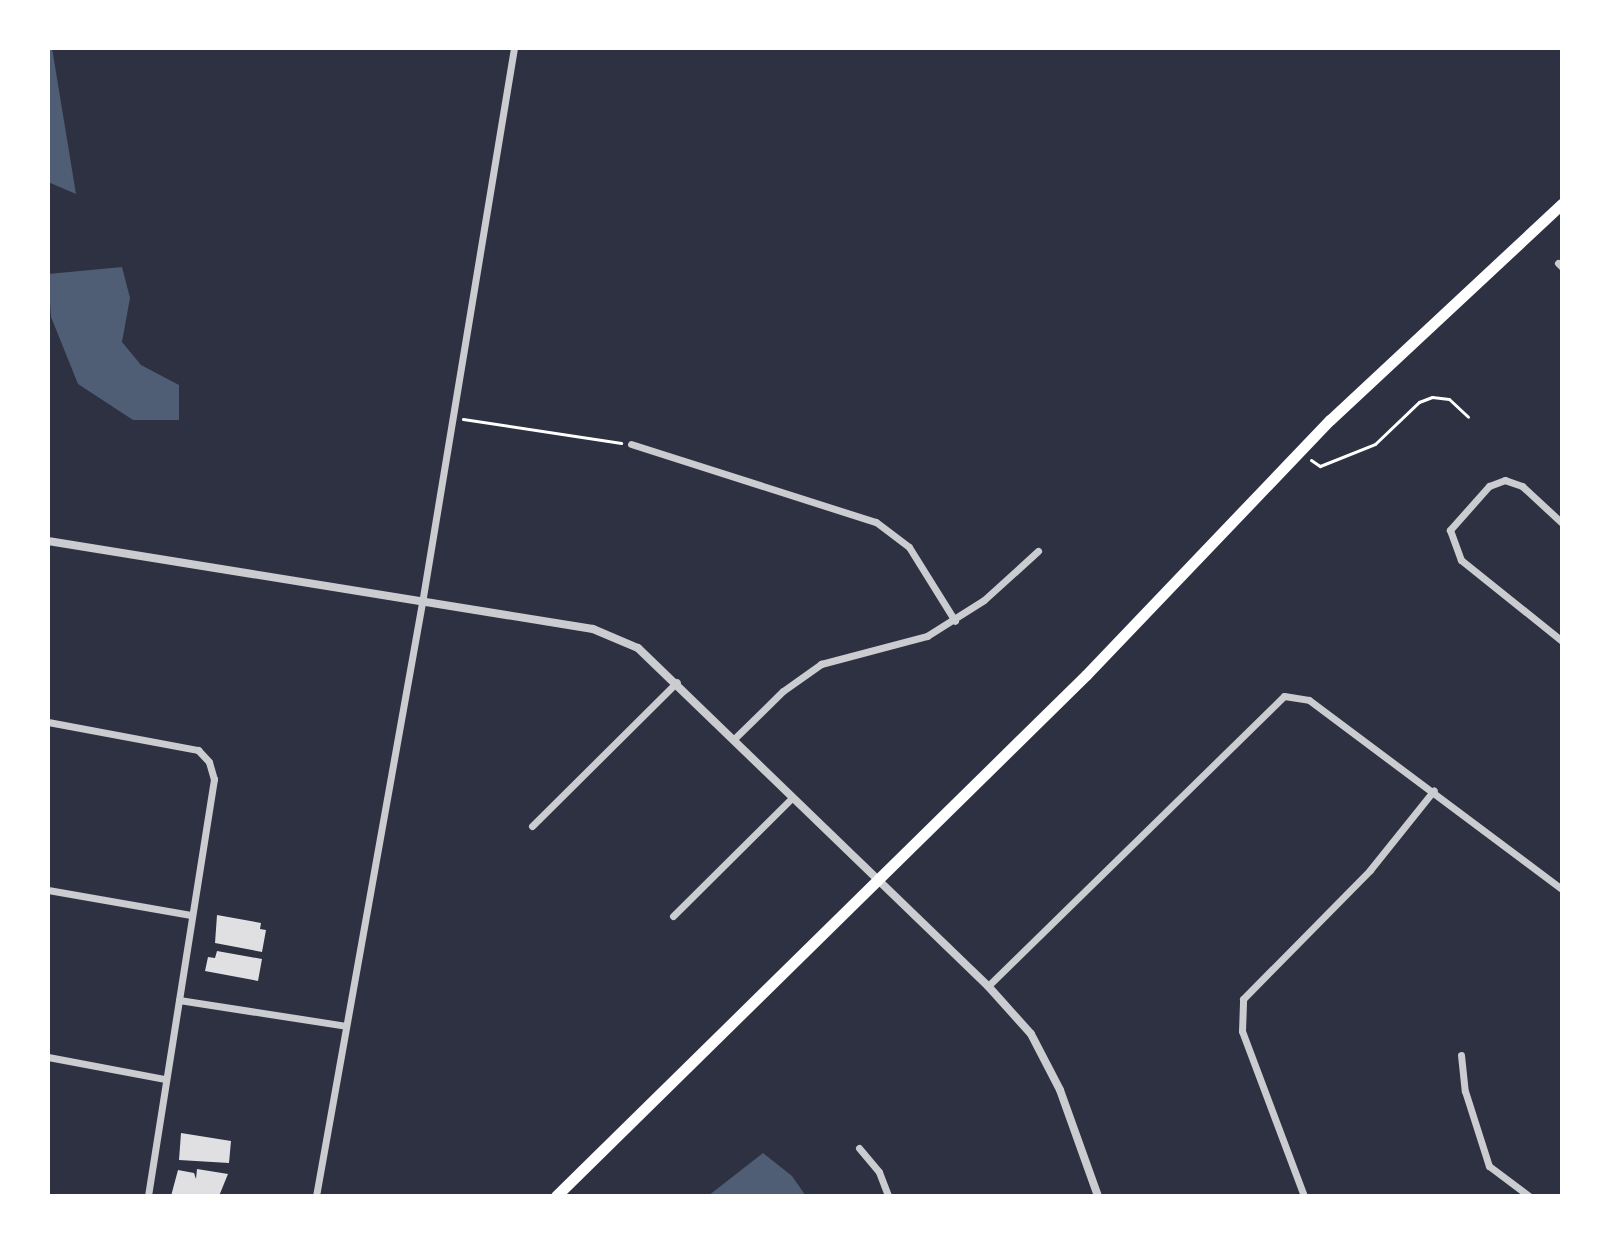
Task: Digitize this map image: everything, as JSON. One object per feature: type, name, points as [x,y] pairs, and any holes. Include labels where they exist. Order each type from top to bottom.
[{"type":"main road","points":[[556,1196],[1172,587],[1320,429],[1562,204]]},
{"type":"street","points":[[316,1196],[422,603],[514,48]]},
{"type":"street","points":[[631,444],[876,522],[909,547],[955,621]]},
{"type":"street","points":[[1562,523],[1522,486],[1505,480],[1489,486],[1450,530],[1461,560],[1562,641]]},
{"type":"street","points":[[48,541],[593,629],[638,648],[735,738],[792,798],[988,986],[1031,1034],[1053,1076],[1098,1196]]},
{"type":"street","points":[[735,738],[783,691],[821,664],[927,636],[955,621],[1038,551]]},
{"type":"street","points":[[532,826],[677,682]]},
{"type":"street","points":[[988,986],[1278,698],[1309,700],[1434,790],[1562,889]]},
{"type":"street","points":[[48,722],[198,750],[209,762],[214,779],[164,1079],[148,1196]]},
{"type":"street","points":[[1304,1196],[1242,1031],[1243,999],[1370,870],[1434,790]]},
{"type":"street","points":[[673,916],[792,798]]},
{"type":"street","points":[[48,890],[191,915]]},
{"type":"street","points":[[179,1000],[346,1026]]},
{"type":"street","points":[[1461,1055],[1465,1091],[1489,1166],[1529,1196]]},
{"type":"street","points":[[48,1057],[164,1079]]},
{"type":"street","points":[[859,1148],[879,1172],[888,1196]]},
{"type":"path","points":[[1311,460],[1320,466],[1375,444],[1419,402],[1432,397],[1449,399],[1468,417]]},
{"type":"path","points":[[451,417],[631,444]]},
{"type":"water","points":[[48,48],[52,48],[76,194],[48,182]]},
{"type":"water","points":[[122,267],[130,298],[122,342],[141,365],[179,385],[179,420],[133,420],[78,384],[51,317],[48,274]]},
{"type":"water","points":[[763,1153],[792,1176],[806,1196],[708,1196]]},
{"type":"building","points":[[217,915],[261,923],[260,929],[266,930],[262,952],[215,943]]},
{"type":"building","points":[[217,951],[262,959],[258,981],[205,971],[208,957],[215,958]]},
{"type":"building","points":[[181,1133],[231,1141],[229,1163],[179,1160]]},
{"type":"building","points":[[197,1169],[228,1174],[219,1196],[171,1196],[178,1170],[194,1173],[196,1179]]}]
